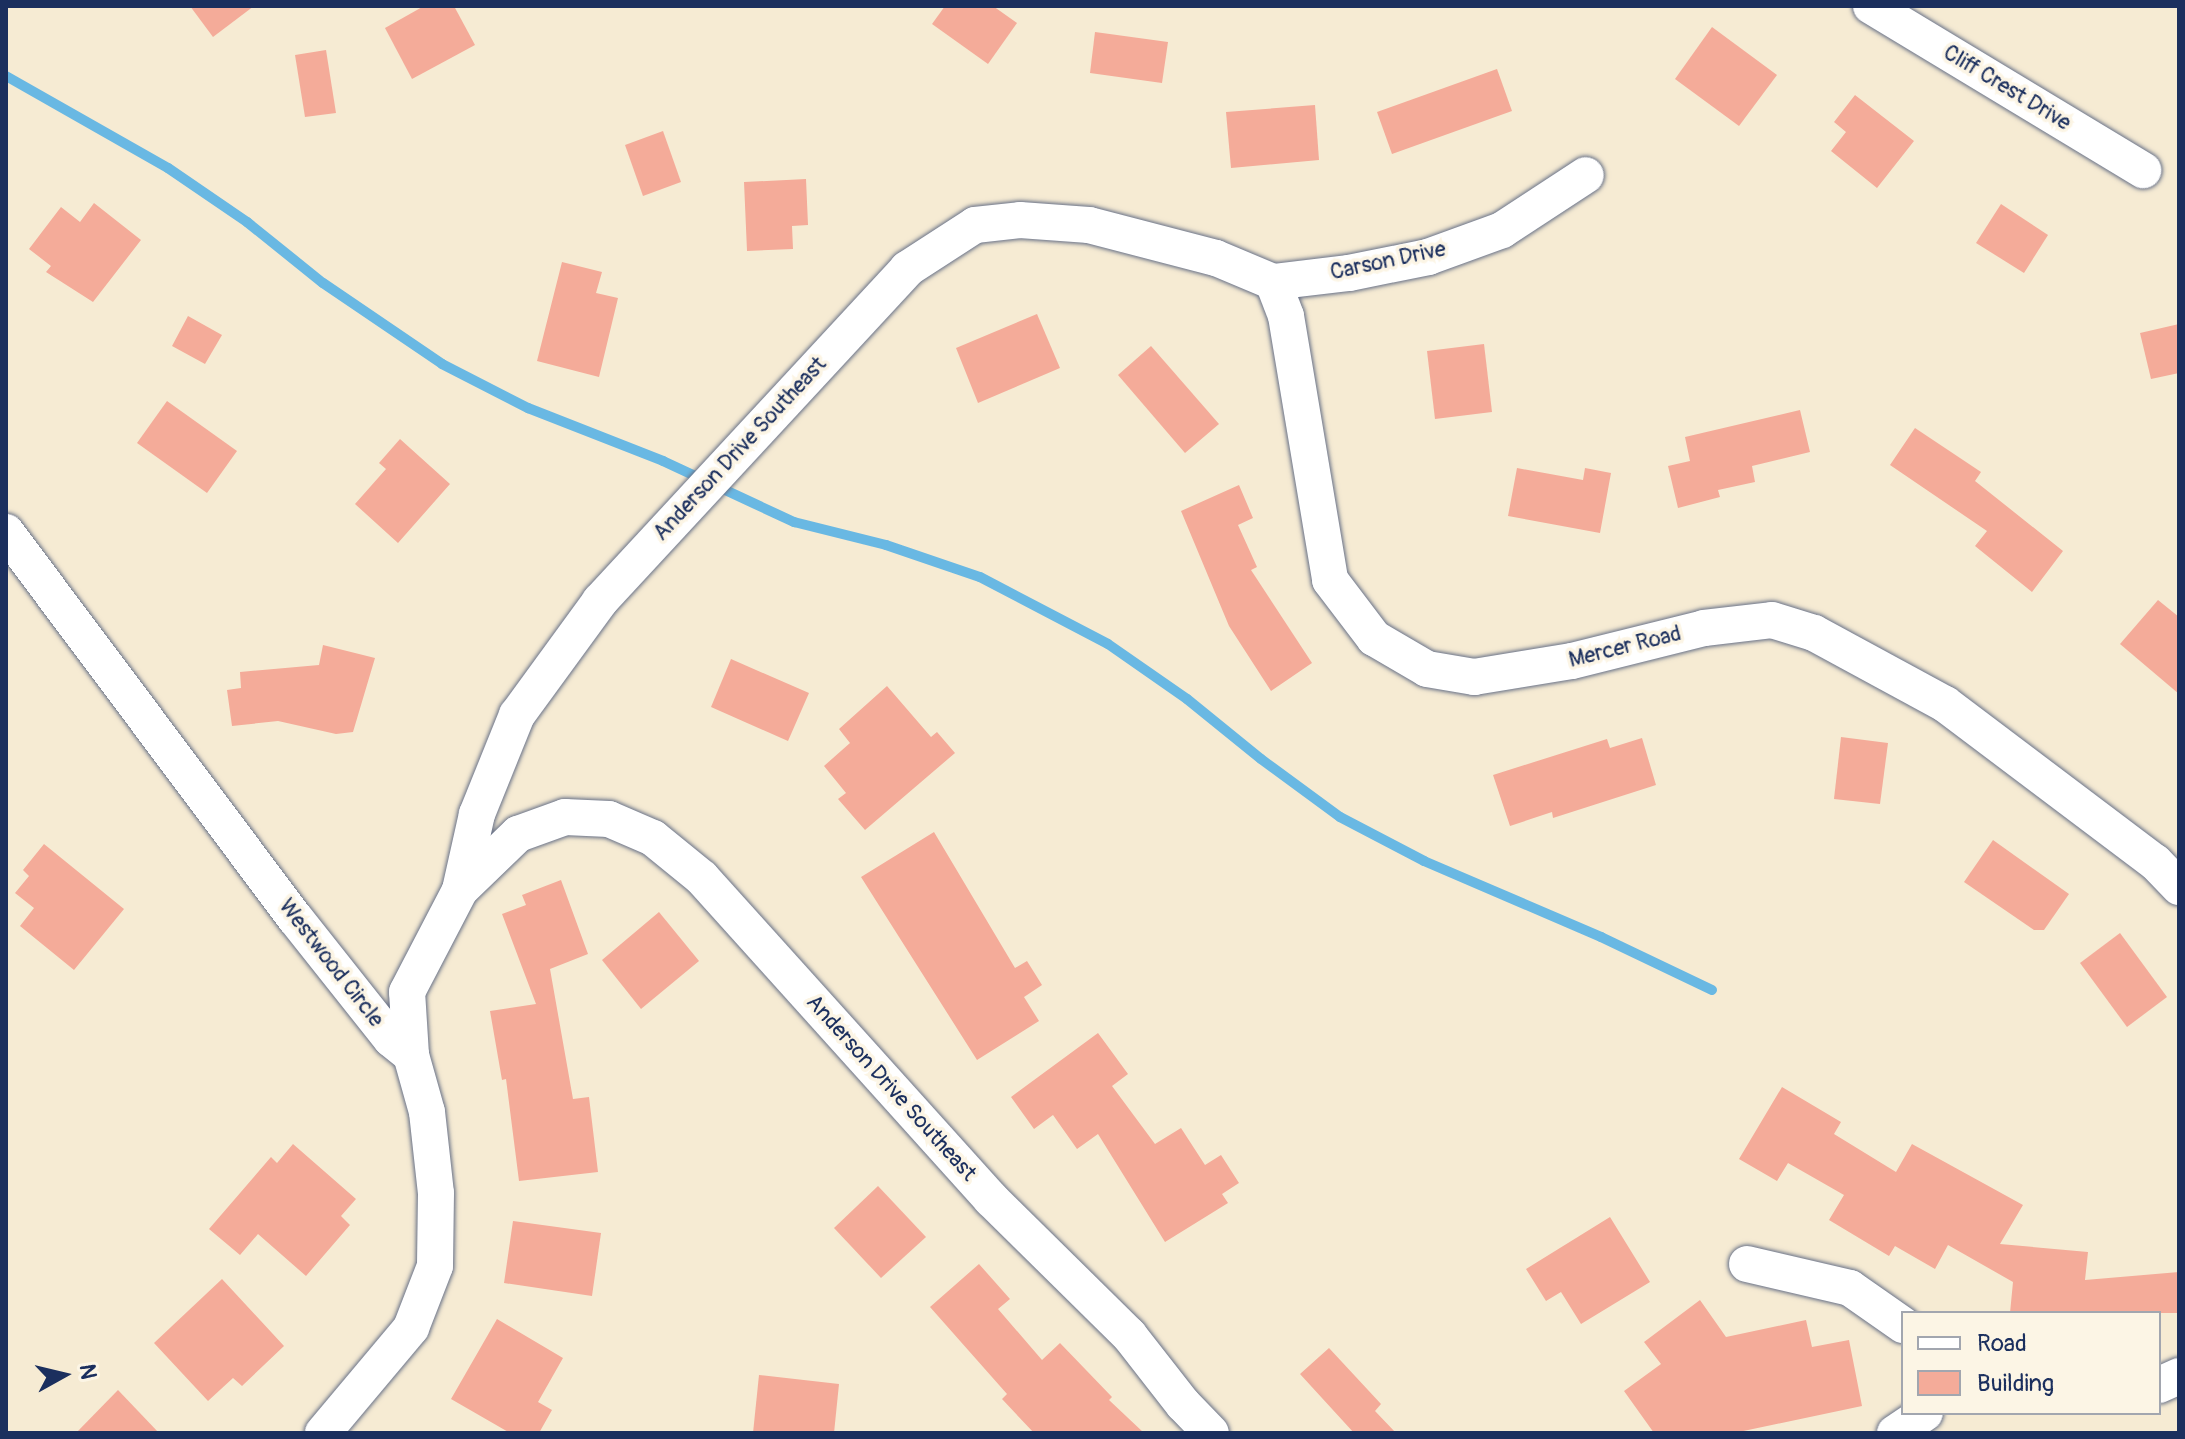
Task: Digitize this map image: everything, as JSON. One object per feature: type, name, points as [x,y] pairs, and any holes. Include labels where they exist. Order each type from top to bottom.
[{"type":"street","name":"Cliff Crest Drive","points":[[1871,6],[2143,170]]},
{"type":"street","name":"Carson Drive","points":[[1177,248],[1216,258],[1273,282],[1349,273],[1428,257],[1502,230],[1586,175]]},
{"type":"street","name":"Anderson Drive Southeast","points":[[411,1055],[407,992],[460,890],[477,814],[517,715],[600,601],[907,269],[975,225],[1020,220],[1089,225],[1177,248]]},
{"type":"street","name":"Mercer Road","points":[[1273,282],[1286,316],[1330,580],[1374,638],[1427,669],[1474,677],[1572,661],[1704,628],[1772,620],[1814,633],[1945,704],[2155,862],[2179,887]]},
{"type":"street","name":"Westwood Circle","points":[[6,532],[295,918],[391,1039],[411,1055]]},
{"type":"street","name":"Anderson Drive Southeast","points":[[460,890],[518,834],[565,817],[609,819],[653,838],[702,878],[991,1199],[1129,1335],[1183,1404],[1211,1433]]},
{"type":"street","points":[[323,1433],[411,1328],[435,1266],[436,1193],[428,1126],[411,1055]]},
{"type":"street","points":[[1747,1264],[1850,1288],[1901,1324]]},
{"type":"street","points":[[1895,1433],[1922,1415]]},
{"type":"building","points":[[190,6],[254,6],[213,37]]},
{"type":"building","points":[[424,6],[454,6],[475,45],[412,79],[385,28]]},
{"type":"building","points":[[945,6],[993,6],[1017,23],[988,64],[932,24]]},
{"type":"building","points":[[1712,27],[1777,75],[1739,126],[1675,79]]},
{"type":"building","points":[[1095,32],[1168,42],[1162,83],[1090,73]]},
{"type":"building","points":[[326,50],[336,113],[305,117],[295,55]]},
{"type":"building","points":[[1497,69],[1512,111],[1392,154],[1377,112]]},
{"type":"building","points":[[1855,95],[1914,141],[1877,188],[1831,151],[1846,132],[1834,122]]},
{"type":"building","points":[[1315,105],[1319,160],[1231,168],[1226,112]]},
{"type":"building","points":[[663,131],[681,182],[643,196],[625,145]]},
{"type":"building","points":[[806,179],[808,225],[792,226],[793,249],[747,251],[744,182]]},
{"type":"building","points":[[94,203],[141,240],[93,302],[46,272],[51,266],[29,249],[61,207],[80,222]]},
{"type":"building","points":[[2001,204],[2048,235],[2024,273],[1976,243]]},
{"type":"building","points":[[562,262],[602,272],[596,293],[618,298],[599,377],[537,361]]},
{"type":"building","points":[[1037,314],[1060,368],[978,403],[956,348]]},
{"type":"building","points":[[188,316],[222,335],[205,364],[172,346]]},
{"type":"building","points":[[2179,324],[2179,373],[2151,379],[2140,333]]},
{"type":"building","points":[[1484,344],[1492,412],[1435,419],[1427,351]]},
{"type":"building","points":[[1151,346],[1219,424],[1185,453],[1118,375]]},
{"type":"building","points":[[167,401],[237,451],[207,493],[137,443]]},
{"type":"building","points":[[1800,410],[1810,452],[1752,466],[1755,482],[1718,490],[1720,497],[1678,508],[1668,466],[1690,461],[1685,437]]},
{"type":"building","points":[[1915,428],[1981,472],[1975,481],[2063,551],[2032,592],[1975,546],[1987,531],[1890,465]]},
{"type":"building","points":[[400,439],[450,484],[398,543],[355,504],[386,469],[379,463]]},
{"type":"building","points":[[1517,468],[1583,480],[1585,468],[1611,473],[1600,533],[1508,516]]},
{"type":"building","points":[[1239,485],[1253,518],[1238,525],[1257,567],[1251,570],[1312,663],[1271,691],[1229,626],[1181,511]]},
{"type":"building","points":[[2158,600],[2179,617],[2179,694],[2120,644]]},
{"type":"building","points":[[323,645],[375,658],[353,732],[336,734],[278,721],[232,726],[227,690],[241,688],[240,672],[319,665]]},
{"type":"building","points":[[731,659],[809,693],[788,741],[711,707]]},
{"type":"building","points":[[887,686],[931,737],[937,732],[955,753],[865,830],[838,799],[846,793],[824,766],[850,743],[839,729]]},
{"type":"building","points":[[1841,737],[1888,743],[1880,804],[1834,799]]},
{"type":"building","points":[[1642,738],[1656,785],[1553,818],[1552,812],[1510,826],[1493,775],[1607,739],[1610,748]]},
{"type":"building","points":[[934,832],[1015,968],[1027,961],[1042,985],[1024,997],[1039,1021],[977,1060],[861,877]]},
{"type":"building","points":[[1993,840],[2069,894],[2044,930],[2034,930],[1964,882]]},
{"type":"building","points":[[44,844],[124,909],[74,970],[20,926],[34,908],[15,893],[29,876],[23,870]]},
{"type":"building","points":[[561,880],[588,954],[550,969],[573,1099],[589,1097],[598,1172],[519,1181],[506,1079],[502,1080],[490,1011],[536,1004],[502,914],[526,905],[522,895]]},
{"type":"building","points":[[659,912],[699,961],[641,1009],[602,960]]},
{"type":"building","points":[[2120,933],[2167,997],[2127,1027],[2080,963]]},
{"type":"building","points":[[1098,1033],[1128,1074],[1112,1086],[1155,1144],[1181,1128],[1205,1165],[1221,1155],[1239,1183],[1222,1194],[1228,1203],[1165,1242],[1098,1134],[1077,1149],[1053,1115],[1034,1129],[1011,1097]]},
{"type":"building","points":[[1782,1087],[1841,1122],[1834,1134],[1896,1172],[1912,1144],[2023,1205],[2000,1244],[2088,1252],[2085,1280],[2179,1272],[2179,1313],[2010,1311],[2013,1282],[1948,1245],[1935,1269],[1895,1246],[1889,1256],[1829,1220],[1844,1195],[1788,1163],[1777,1181],[1739,1159]]},
{"type":"building","points":[[293,1144],[356,1199],[341,1216],[350,1225],[306,1276],[258,1234],[240,1255],[209,1229],[271,1157],[277,1163]]},
{"type":"building","points":[[878,1186],[926,1237],[881,1278],[834,1228]]},
{"type":"building","points":[[1610,1217],[1650,1282],[1581,1324],[1561,1292],[1546,1301],[1526,1269]]},
{"type":"building","points":[[513,1221],[601,1233],[592,1296],[504,1283]]},
{"type":"building","points":[[979,1264],[1010,1299],[998,1309],[1042,1360],[1060,1343],[1112,1397],[1109,1400],[1144,1433],[1034,1433],[1002,1399],[1007,1394],[930,1307]]},
{"type":"building","points":[[222,1279],[284,1346],[242,1386],[233,1378],[208,1401],[154,1343]]},
{"type":"building","points":[[1700,1300],[1726,1337],[1806,1320],[1812,1347],[1849,1340],[1862,1406],[1734,1433],[1654,1433],[1624,1391],[1661,1364],[1644,1342]]},
{"type":"building","points":[[497,1319],[563,1358],[538,1402],[552,1410],[539,1433],[510,1433],[451,1399]]},
{"type":"building","points":[[1329,1348],[1381,1404],[1375,1411],[1396,1433],[1354,1433],[1300,1374]]},
{"type":"building","points":[[759,1375],[839,1384],[834,1433],[753,1433]]},
{"type":"building","points":[[118,1390],[159,1433],[76,1433]]},
{"type":"waterway","points":[[6,76],[168,168],[247,222],[323,283],[442,364],[528,408],[663,461],[794,522],[886,545],[980,577],[1108,644],[1187,699],[1340,817],[1424,861],[1601,937],[1712,990]]}]
